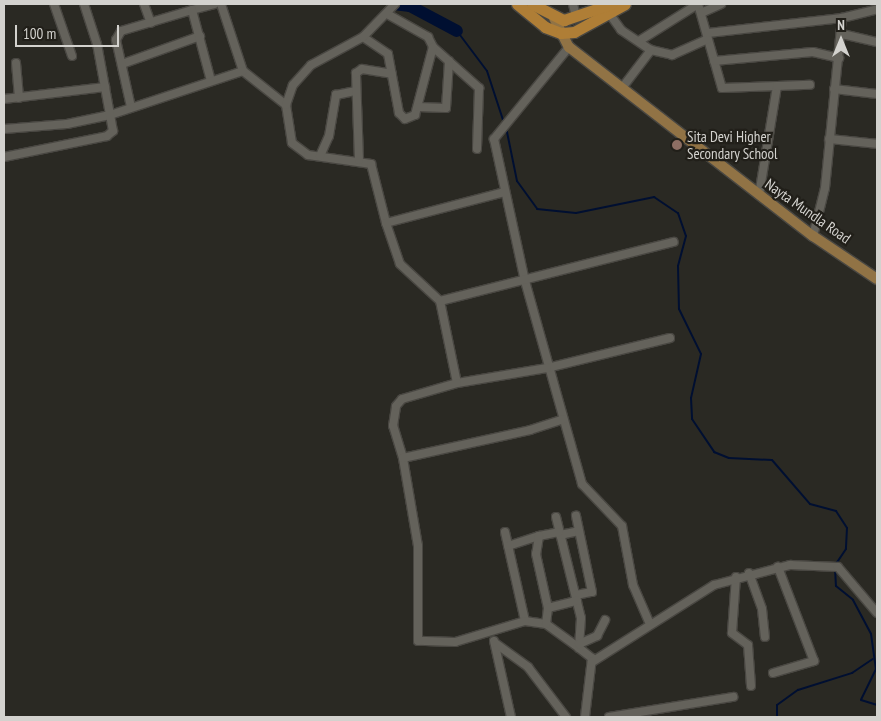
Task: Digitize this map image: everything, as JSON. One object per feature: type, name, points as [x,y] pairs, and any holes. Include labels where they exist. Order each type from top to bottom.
[{"type":"highway","points":[[517,4],[545,27],[561,33],[609,8]]},
{"type":"highway","points":[[532,4],[554,18],[576,17],[625,4]]},
{"type":"main road","name":"Nayta Mundla Road","points":[[554,18],[569,47],[813,236],[877,279]]},
{"type":"street","points":[[54,4],[72,56]]},
{"type":"street","points":[[4,156],[107,136],[113,131],[105,87],[84,4]]},
{"type":"street","points":[[144,4],[151,23]]},
{"type":"street","points":[[131,107],[118,33],[214,4]]},
{"type":"street","points":[[221,4],[245,74],[287,99]]},
{"type":"street","points":[[395,4],[389,15],[363,37],[311,65],[287,99],[292,143],[301,152],[359,160],[371,164],[386,223],[400,264],[440,301],[457,382]]},
{"type":"street","points":[[551,4],[554,18]]},
{"type":"street","points":[[573,4],[576,17]]},
{"type":"street","points":[[639,41],[698,4],[722,88],[810,85]]},
{"type":"street","points":[[701,13],[721,4]]},
{"type":"street","points":[[609,8],[621,30],[651,50],[672,55],[708,36],[842,18],[877,9]]},
{"type":"street","points":[[192,10],[211,81]]},
{"type":"street","points":[[389,15],[428,37],[433,47],[480,88],[477,149]]},
{"type":"street","points":[[813,236],[825,188],[834,89],[842,34],[842,18]]},
{"type":"street","points":[[842,34],[877,42]]},
{"type":"street","points":[[122,64],[200,36]]},
{"type":"street","points":[[363,37],[388,54],[402,117],[413,118],[418,107],[433,47]]},
{"type":"street","points":[[569,47],[494,139],[525,281],[547,368],[564,418],[582,484],[622,526],[633,585],[649,622]]},
{"type":"street","points":[[622,88],[651,50]]},
{"type":"street","points":[[714,61],[813,52],[839,58]]},
{"type":"street","points":[[418,107],[446,108],[449,61]]},
{"type":"street","points":[[16,63],[19,98]]},
{"type":"street","points":[[359,160],[355,92],[358,70],[392,74]]},
{"type":"street","points":[[4,129],[67,124],[110,115],[211,81],[245,74]]},
{"type":"street","points":[[759,195],[777,86]]},
{"type":"street","points":[[4,99],[105,87]]},
{"type":"street","points":[[834,89],[877,94]]},
{"type":"street","points":[[320,156],[336,95],[355,92]]},
{"type":"street","points":[[829,139],[877,144]]},
{"type":"street","points":[[386,223],[505,192]]},
{"type":"street","points":[[440,301],[674,242]]},
{"type":"street","points":[[585,717],[592,662],[579,646],[546,624],[526,621],[455,642],[418,641],[418,546],[403,458],[393,426],[396,406],[402,399],[457,382],[547,368],[670,338]]},
{"type":"street","points":[[403,458],[530,430],[564,418]]},
{"type":"street","points":[[548,608],[592,592],[576,516]]},
{"type":"street","points":[[556,517],[576,598],[579,646]]},
{"type":"street","points":[[508,546],[539,536],[579,531]]},
{"type":"street","points":[[504,532],[526,621]]},
{"type":"street","points":[[539,536],[536,554],[548,608],[546,624]]},
{"type":"street","points":[[592,662],[649,622],[736,577],[778,567],[835,567],[877,614]]},
{"type":"street","points":[[773,673],[814,661],[778,567]]},
{"type":"street","points":[[749,574],[762,609],[765,637]]},
{"type":"street","points":[[736,577],[737,599],[731,625],[735,638],[748,645],[750,686]]},
{"type":"street","points":[[579,646],[598,636],[605,620]]},
{"type":"street","points":[[490,632],[495,643],[511,717]]},
{"type":"street","points":[[495,643],[528,667],[566,717]]},
{"type":"street","points":[[609,717],[733,696]]},
{"type":"waterway","points":[[394,4],[410,6],[457,31]]},
{"type":"waterway","points":[[457,31],[487,71],[504,123]]},
{"type":"waterway","points":[[506,127],[517,181],[537,209],[576,213],[654,197],[678,213],[686,236],[678,266],[679,309],[701,354],[691,398],[692,419],[714,452],[729,458],[772,460],[810,504],[836,511],[847,528],[846,549],[836,564]]},
{"type":"waterway","points":[[835,568],[836,586],[853,600],[871,634],[876,669],[861,700],[877,705]]},
{"type":"waterway","points":[[777,717],[777,705],[798,690],[852,673],[873,659]]},
{"type":"place","name":"Sita Devi Higher Secondary School","points":[[677,145]]}]
